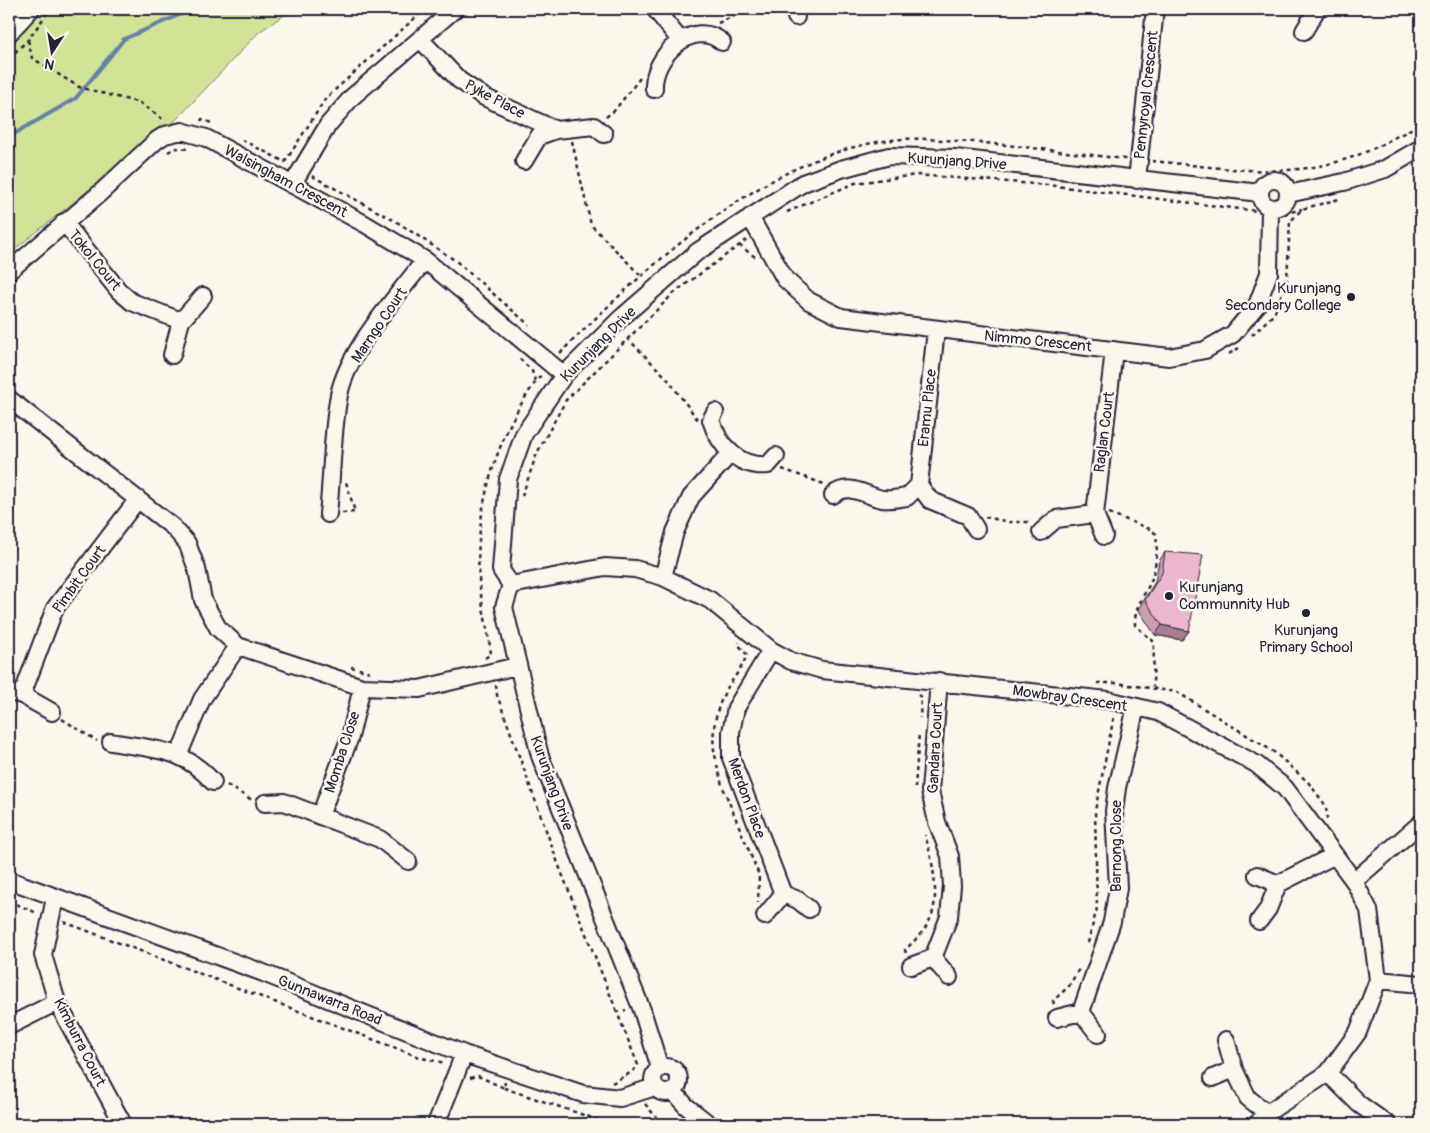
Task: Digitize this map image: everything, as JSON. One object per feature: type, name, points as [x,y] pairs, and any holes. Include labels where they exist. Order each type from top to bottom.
[{"type":"street","points":[[9,33],[31,9]]},
{"type":"street","points":[[292,185],[328,125],[352,98],[455,9]]},
{"type":"street","points":[[655,9],[680,40]]},
{"type":"street","name":"Pennyroyal Crescent","points":[[1137,180],[1155,9]]},
{"type":"street","points":[[1304,31],[1317,9]]},
{"type":"street","points":[[654,89],[656,72],[665,54],[680,40],[707,34],[715,36],[722,42]]},
{"type":"street","name":"Pyke Place","points":[[420,39],[459,80],[477,93],[556,130]]},
{"type":"street","points":[[524,161],[539,136],[556,130],[594,126],[604,134]]},
{"type":"street","name":"Walsingham Crescent","points":[[9,271],[157,140],[173,132],[190,132],[206,138],[365,224],[425,260],[564,375]]},
{"type":"street","points":[[1288,194],[1344,182],[1384,170],[1421,148]]},
{"type":"street","name":"Kurunjang Drive","points":[[660,1068],[640,1007],[540,756],[504,607],[511,585],[501,570],[508,479],[524,434],[564,375],[621,318],[697,252],[804,183],[841,169],[889,156],[954,158],[1260,193]]},
{"type":"street","points":[[1276,180],[1284,185],[1288,194],[1287,199],[1281,206],[1270,210],[1262,202],[1260,193],[1264,185],[1276,180]]},
{"type":"street","name":"Nimmo Crescent","points":[[750,217],[785,278],[809,301],[841,317],[1169,357],[1205,350],[1232,334],[1257,305],[1269,273],[1270,210]]},
{"type":"street","name":"Tokol Court","points":[[64,222],[119,291],[132,302],[181,321]]},
{"type":"street","name":"Marngo Court","points":[[328,514],[339,394],[355,356],[376,324],[425,260]]},
{"type":"street","points":[[172,355],[181,321],[203,296]]},
{"type":"street","name":"Eramu Place","points":[[918,485],[936,330]]},
{"type":"street","name":"Raglan Court","points":[[1104,536],[1095,512],[1114,350]]},
{"type":"street","points":[[9,398],[174,527],[187,543],[197,569],[203,600],[218,628],[238,646],[362,687],[420,689],[517,666]]},
{"type":"street","points":[[715,412],[711,420],[716,436],[730,454],[759,466],[772,460]]},
{"type":"street","points":[[663,576],[675,532],[691,497],[730,454]]},
{"type":"street","points":[[836,493],[850,488],[884,499],[907,497],[918,485],[930,500],[968,516],[976,529]]},
{"type":"street","name":"Pimbit Court","points":[[52,712],[15,694],[55,608],[138,499]]},
{"type":"street","points":[[1047,527],[1056,519],[1095,512]]},
{"type":"street","name":"Mowbray Crescent","points":[[511,585],[605,567],[636,569],[663,576],[710,600],[771,650],[791,660],[822,670],[940,681],[1118,702],[1158,712],[1256,764],[1285,788],[1354,881],[1369,910],[1378,980],[1358,1032],[1328,1073],[1262,1119]]},
{"type":"street","points":[[179,754],[202,699],[238,646]]},
{"type":"street","name":"Merdon Place","points":[[771,650],[736,708],[730,732],[731,758],[783,894]]},
{"type":"street","name":"Gandara Court","points":[[933,958],[949,917],[952,886],[950,856],[937,822],[930,791],[940,681]]},
{"type":"street","name":"Momba Close","points":[[320,816],[350,737],[362,687]]},
{"type":"street","name":"Barnong Close","points":[[1081,1012],[1112,922],[1118,888],[1114,812],[1117,788],[1136,707]]},
{"type":"street","points":[[111,742],[179,754],[200,767],[213,782]]},
{"type":"street","points":[[265,803],[284,802],[380,839],[408,861]]},
{"type":"street","points":[[1354,881],[1421,823]]},
{"type":"street","points":[[1259,921],[1268,909],[1278,884],[1335,856]]},
{"type":"street","points":[[1257,875],[1278,884]]},
{"type":"street","name":"Gunnawarra Road","points":[[9,880],[261,972],[464,1067],[508,1069],[583,1094],[620,1098],[655,1087]]},
{"type":"street","points":[[765,916],[783,894],[798,900],[809,909]]},
{"type":"street","name":"Kimburra Court","points":[[55,898],[43,954],[57,1002],[123,1124]]},
{"type":"street","points":[[911,966],[933,958],[949,977]]},
{"type":"street","points":[[1378,980],[1421,984]]},
{"type":"street","points":[[9,1026],[57,1002]]},
{"type":"street","points":[[1057,1018],[1081,1012],[1098,1034]]},
{"type":"street","points":[[1226,1040],[1234,1069],[1248,1098],[1262,1119]]},
{"type":"street","points":[[669,1066],[677,1071],[680,1079],[673,1091],[661,1092],[655,1087],[654,1074],[660,1068],[669,1066]]},
{"type":"street","points":[[436,1124],[464,1067]]},
{"type":"street","points":[[1213,1078],[1234,1069]]},
{"type":"street","points":[[1328,1073],[1359,1104],[1387,1124]]},
{"type":"street","points":[[673,1091],[686,1106],[709,1124]]},
{"type":"path","points":[[9,58],[28,40],[50,9]]},
{"type":"path","points":[[28,40],[32,58],[80,87],[140,103],[170,125]]},
{"type":"path","points":[[1156,162],[1253,172],[1295,171],[1366,153],[1421,122]]},
{"type":"path","points":[[784,213],[855,183],[916,175],[1048,185],[1270,210],[1285,214],[1302,209]]},
{"type":"path","points":[[521,502],[536,453],[566,400],[675,292],[758,232]]},
{"type":"path","points":[[627,338],[666,378],[701,424],[716,436]]},
{"type":"path","points":[[518,357],[532,371],[536,382]]},
{"type":"path","points":[[772,460],[836,493]]},
{"type":"path","points":[[328,514],[355,512],[345,480]]},
{"type":"path","points":[[1095,512],[1118,516],[1150,529],[1156,534],[1155,563],[1151,581],[1134,616],[1135,625],[1154,642],[1153,687]]},
{"type":"path","points":[[962,513],[1047,527]]},
{"type":"path","points":[[491,654],[497,695],[559,866],[638,1065],[632,1072],[607,1084]]},
{"type":"path","points":[[1087,948],[1097,908],[1096,811],[1118,702],[1116,683]]},
{"type":"path","points":[[1090,684],[1116,683],[1177,692],[1274,752],[1308,782],[1326,806],[1326,817],[1329,822]]},
{"type":"path","points":[[52,712],[94,741],[111,742]]},
{"type":"path","points":[[213,782],[226,784],[254,801],[265,803]]},
{"type":"path","points":[[9,901],[422,1058],[464,1067],[504,1088],[610,1124]]},
{"type":"path","points":[[1057,1018],[1053,1001],[1070,986],[1082,964]]},
{"type":"path","points":[[617,1012],[640,1007]]},
{"type":"path","points":[[464,1067],[466,1084]]},
{"type":"path","points":[[504,1088],[508,1069]]},
{"type":"green space","points":[[43,9],[293,9],[259,32],[177,119],[9,254],[9,48]]},
{"type":"building","name":"Kurunjang Communnity Hub","points":[[1165,552],[1203,555],[1189,631],[1162,625],[1145,600],[1162,573]]},
{"type":"waterway","points":[[9,137],[76,98],[124,39],[193,9]]},
{"type":"place","name":"Kurunjang Secondary College","points":[[1351,297]]},
{"type":"place","name":"Kurunjang Communnity Hub","points":[[1169,596]]},
{"type":"place","name":"Kurunjang Primary School","points":[[1306,613]]}]
